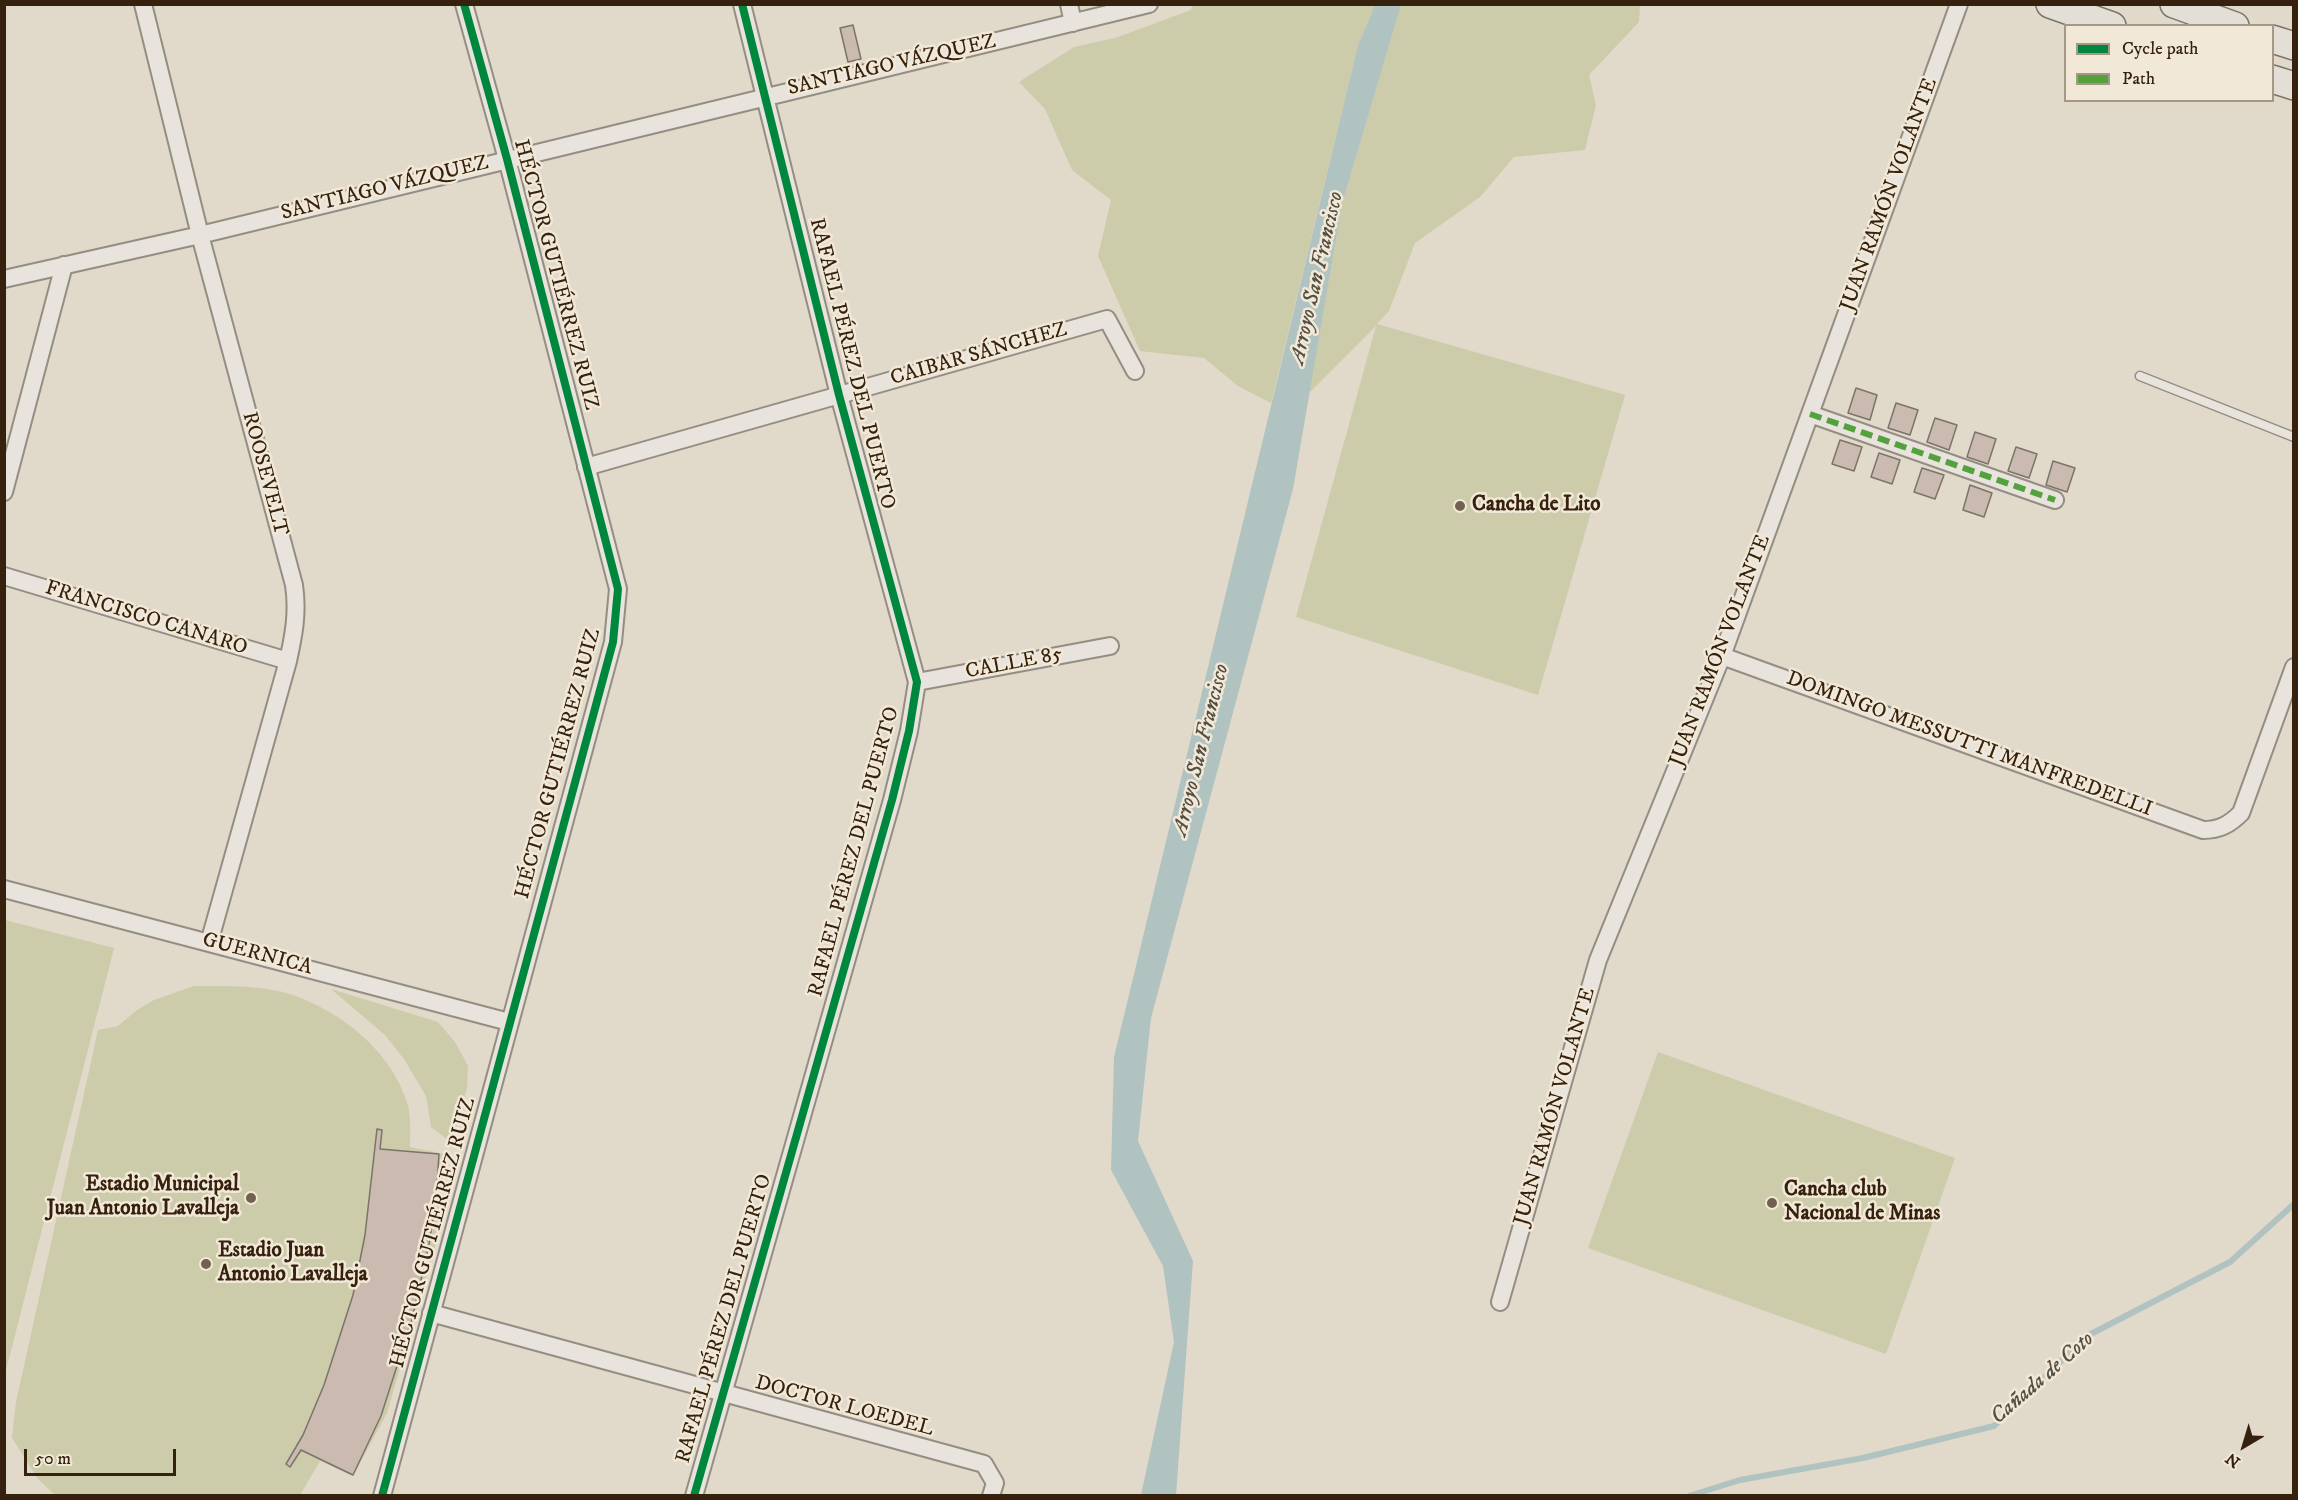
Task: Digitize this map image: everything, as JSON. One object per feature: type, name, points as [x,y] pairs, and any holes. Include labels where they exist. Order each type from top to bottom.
[{"type":"highway","points":[[2050,4],[2106,24]]},
{"type":"highway","points":[[2174,4],[2229,24]]},
{"type":"highway","points":[[2274,40],[2294,46]]},
{"type":"highway","points":[[2274,80],[2294,86]]},
{"type":"street","name":"ROOSEVELT","points":[[143,4],[200,235],[294,585],[297,607],[296,628],[288,661],[209,943]]},
{"type":"street","name":"HÉCTOR GUTIÉRREZ RUIZ","points":[[382,1496],[614,642],[618,589],[507,159],[464,4]]},
{"type":"street","name":"RAFAEL PÉREZ DEL PUERTO","points":[[694,1496],[892,800],[909,731],[917,682],[839,395],[742,4]]},
{"type":"street","points":[[1069,4],[1074,23]]},
{"type":"street","name":"SANTIAGO VÁZQUEZ","points":[[4,279],[200,235],[1149,4]]},
{"type":"street","name":"JUAN RAMÓN VOLANTE","points":[[1500,1302],[1598,960],[1722,656],[1959,4]]},
{"type":"street","points":[[4,492],[64,265]]},
{"type":"street","name":"CAIBAR SÁNCHEZ","points":[[586,467],[1107,319],[1135,371]]},
{"type":"street","points":[[1810,414],[2055,500]]},
{"type":"street","name":"FRANCISCO CANARO","points":[[4,576],[288,661]]},
{"type":"street","name":"CALLE 85","points":[[917,682],[1110,645]]},
{"type":"street","name":"DOMINGO MESSUTTI MANFREDELLI","points":[[1722,656],[2203,830],[2217,830],[2232,822],[2241,813],[2294,667]]},
{"type":"street","name":"GUERNICA","points":[[4,889],[509,1022]]},
{"type":"street","name":"DOCTOR LOEDEL","points":[[431,1313],[984,1464],[993,1489]]},
{"type":"lane","points":[[2140,376],[2294,437]]},
{"type":"green space","points":[[1401,4],[1640,5],[1639,22],[1589,75],[1596,105],[1585,150],[1514,157],[1480,197],[1415,243],[1389,311],[1377,324],[1625,395],[1538,695],[1296,617],[1376,326],[1309,393],[1342,204]]},
{"type":"green space","points":[[1193,5],[1375,5],[1358,45],[1271,403],[1238,386],[1204,358],[1140,351],[1098,256],[1111,200],[1072,170],[1045,109],[1019,82],[1074,47],[1115,38],[1191,10]]},
{"type":"green space","points":[[4,920],[114,948],[5,1374]]},
{"type":"green space","name":"Estadio Municipal Juan Antonio Lavalleja","points":[[194,986],[255,988],[290,994],[328,1011],[362,1036],[377,1051],[390,1068],[408,1106],[410,1147],[445,1154],[436,1243],[387,1413],[353,1476],[320,1461],[300,1495],[55,1495],[38,1479],[12,1438],[16,1402],[98,1030],[118,1026],[137,1010],[154,1000]]},
{"type":"green space","points":[[331,989],[438,1022],[455,1042],[468,1066],[467,1087],[452,1143],[431,1127],[426,1096],[404,1059],[385,1035]]},
{"type":"green space","name":"Cancha club Nacional de Minas","points":[[1658,1052],[1955,1158],[1886,1354],[1588,1248]]},
{"type":"water","name":"Arroyo San Francisco","points":[[1375,5],[1401,5],[1342,204],[1293,489],[1151,1018],[1138,1141],[1193,1261],[1176,1495],[1141,1495],[1174,1342],[1163,1266],[1111,1170],[1114,1057],[1358,45]]},
{"type":"building","points":[[853,25],[861,59],[848,62],[840,28]]},
{"type":"building","points":[[1856,388],[1877,395],[1870,420],[1848,413]]},
{"type":"building","points":[[1896,403],[1918,410],[1910,435],[1888,428]]},
{"type":"building","points":[[1935,418],[1957,425],[1949,450],[1927,442]]},
{"type":"building","points":[[1975,432],[1996,439],[1988,464],[1967,457]]},
{"type":"building","points":[[1840,440],[1862,447],[1854,471],[1832,464]]},
{"type":"building","points":[[2016,447],[2037,454],[2029,478],[2008,471]]},
{"type":"building","points":[[1879,453],[1900,460],[1892,484],[1871,477]]},
{"type":"building","points":[[2053,461],[2075,468],[2067,492],[2046,485]]},
{"type":"building","points":[[1922,468],[1944,475],[1935,499],[1914,492]]},
{"type":"building","points":[[1970,485],[1992,493],[1984,517],[1963,510]]},
{"type":"building","points":[[377,1129],[382,1130],[380,1149],[439,1154],[436,1199],[429,1245],[412,1319],[381,1416],[353,1475],[301,1450],[290,1467],[286,1464],[303,1435],[324,1385],[353,1295],[365,1235]]},
{"type":"waterway","name":"Cañada de Coto","points":[[1689,1496],[1740,1480],[1863,1458],[1994,1426],[2087,1336],[2230,1262],[2294,1204]]},
{"type":"marked path","points":[[1810,414],[2055,500]]},
{"type":"cycle path","points":[[382,1496],[613,642],[618,589],[507,159],[464,4]]},
{"type":"cycle path","points":[[694,1496],[892,800],[909,731],[917,682],[839,395],[742,4]]},
{"type":"place","name":"Cancha de Lito","points":[[1460,506]]},
{"type":"place","name":"Estadio Municipal Juan Antonio Lavalleja","points":[[251,1198]]},
{"type":"place","name":"Cancha club Nacional de Minas","points":[[1772,1203]]},
{"type":"place","name":"Estadio Juan Antonio Lavalleja","points":[[206,1264]]}]
